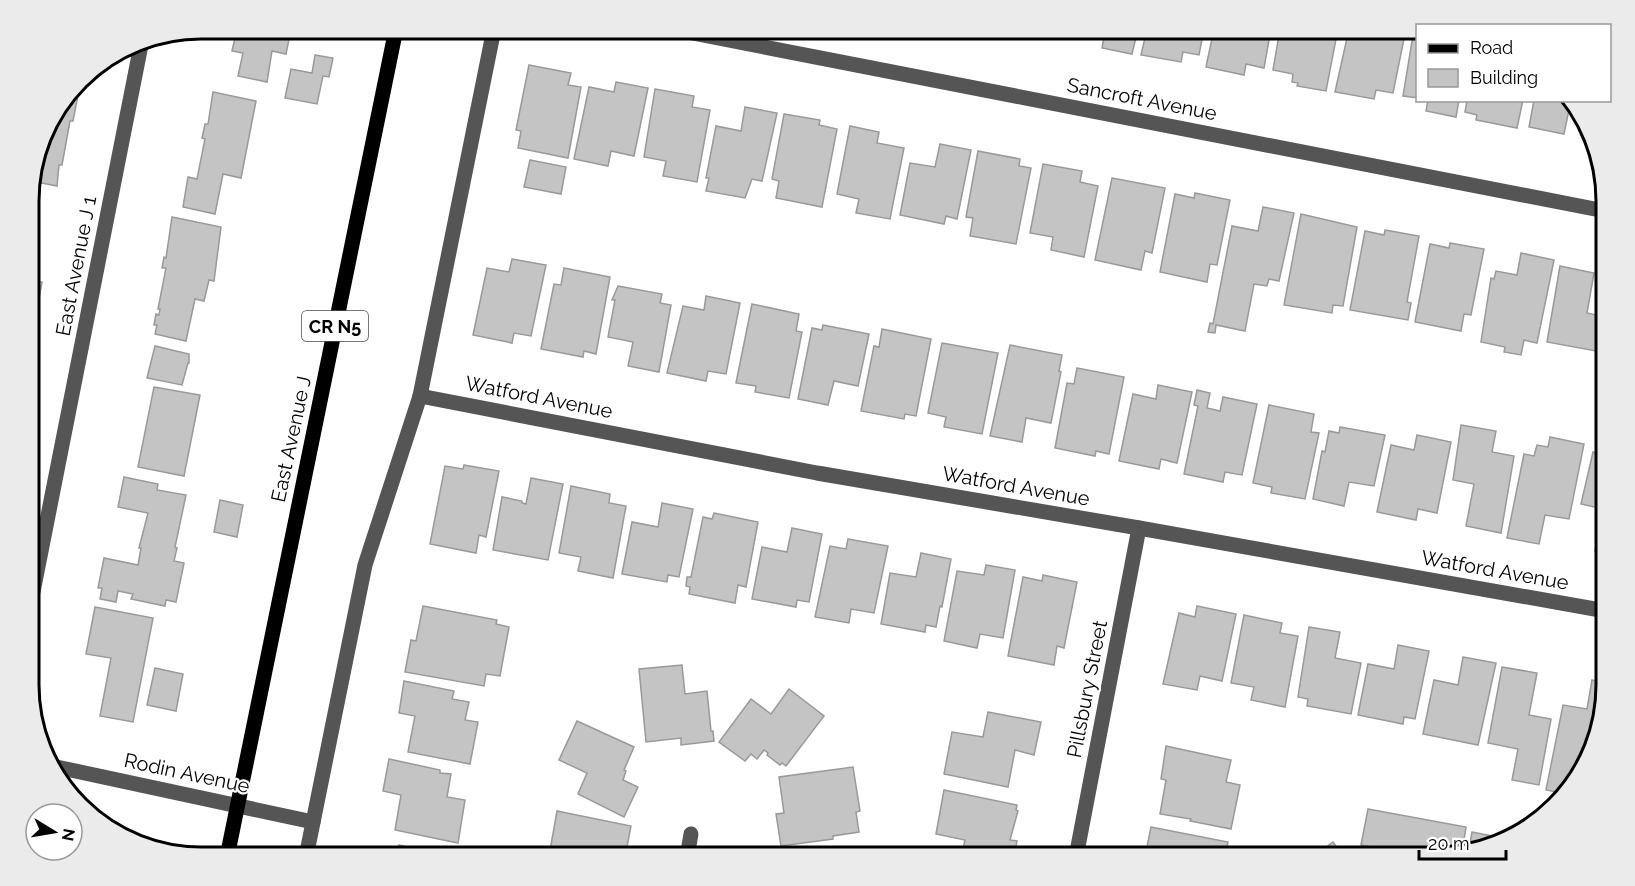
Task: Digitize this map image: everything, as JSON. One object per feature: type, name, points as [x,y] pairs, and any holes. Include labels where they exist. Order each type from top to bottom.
[{"type":"main road","name":"East Avenue J","points":[[229,847],[394,39]]},
{"type":"street","points":[[308,847],[364,565],[420,396],[492,39]]},
{"type":"street","name":"Sancroft Avenue","points":[[728,39],[1596,209]]},
{"type":"street","name":"East Avenue J 1","points":[[39,561],[140,51]]},
{"type":"street","name":"Watford Avenue","points":[[420,396],[817,473],[1596,609]]},
{"type":"street","name":"Pillsbury Street","points":[[1078,847],[1139,528]]},
{"type":"street","name":"Rodin Avenue","points":[[62,768],[313,822]]},
{"type":"street","points":[[689,847],[691,834]]},
{"type":"building","points":[[235,39],[289,39],[286,54],[272,51],[267,82],[238,76],[243,53],[232,51]]},
{"type":"building","points":[[1104,39],[1136,39],[1132,54],[1102,48]]},
{"type":"building","points":[[1145,39],[1202,39],[1199,55],[1183,52],[1181,62],[1141,55]]},
{"type":"building","points":[[1212,39],[1269,39],[1264,68],[1246,64],[1244,75],[1206,67]]},
{"type":"building","points":[[1278,39],[1336,39],[1326,91],[1297,86],[1298,83],[1292,82],[1293,74],[1273,70]]},
{"type":"building","points":[[1347,39],[1404,39],[1393,93],[1376,90],[1374,99],[1335,92]]},
{"type":"building","points":[[1412,39],[1416,39],[1416,98],[1403,96]]},
{"type":"building","points":[[315,55],[333,58],[329,77],[323,76],[317,104],[285,98],[291,69],[312,73]]},
{"type":"building","points":[[529,65],[571,73],[568,85],[581,87],[568,158],[518,148],[521,131],[516,130]]},
{"type":"building","points":[[616,82],[648,88],[634,156],[611,151],[608,166],[574,159],[589,87],[614,92]]},
{"type":"building","points":[[655,89],[694,96],[692,107],[710,110],[697,182],[663,176],[666,161],[644,157]]},
{"type":"building","points":[[213,92],[256,101],[241,178],[223,174],[215,214],[183,207],[188,177],[197,179],[205,139],[202,138],[205,124],[208,124]]},
{"type":"building","points":[[78,95],[73,121],[70,121],[62,165],[59,165],[57,186],[40,183],[40,180],[51,139],[66,111]]},
{"type":"building","points":[[1428,102],[1459,102],[1456,117],[1426,111]]},
{"type":"building","points":[[1467,102],[1523,102],[1517,128],[1476,120],[1477,115],[1465,112]]},
{"type":"building","points":[[1534,102],[1563,102],[1569,111],[1564,134],[1529,127]]},
{"type":"building","points":[[745,107],[777,113],[762,181],[752,179],[745,198],[706,191],[709,178],[706,178],[716,126],[741,131]]},
{"type":"building","points":[[784,114],[820,120],[819,125],[837,129],[822,207],[776,198],[779,181],[772,179]]},
{"type":"building","points":[[850,126],[879,132],[877,143],[904,148],[890,219],[856,213],[859,199],[837,194]]},
{"type":"building","points":[[940,144],[971,150],[957,219],[946,216],[944,224],[900,215],[910,163],[935,167]]},
{"type":"building","points":[[978,151],[1020,159],[1019,166],[1031,168],[1016,244],[970,236],[973,218],[966,217]]},
{"type":"building","points":[[530,160],[566,167],[561,194],[524,187]]},
{"type":"building","points":[[1043,164],[1082,171],[1080,182],[1098,186],[1084,257],[1051,250],[1053,237],[1030,233]]},
{"type":"building","points":[[1112,178],[1165,188],[1152,253],[1145,251],[1141,270],[1095,260]]},
{"type":"building","points":[[1195,193],[1230,200],[1217,265],[1210,264],[1207,282],[1160,272],[1175,194],[1194,198]]},
{"type":"building","points":[[1263,207],[1294,213],[1279,281],[1269,279],[1267,286],[1254,284],[1245,331],[1216,325],[1215,333],[1208,332],[1210,323],[1213,324],[1232,226],[1258,231]]},
{"type":"building","points":[[1301,214],[1357,227],[1343,306],[1333,305],[1332,313],[1284,305]]},
{"type":"building","points":[[172,217],[221,227],[214,281],[209,280],[204,301],[195,299],[186,341],[155,334],[157,325],[154,325],[156,314],[159,315],[160,309],[158,309],[166,268],[162,268],[164,257],[166,258]]},
{"type":"building","points":[[1385,230],[1419,236],[1407,302],[1411,303],[1408,320],[1350,310],[1365,231],[1384,235]]},
{"type":"building","points":[[1450,243],[1484,249],[1471,315],[1464,314],[1461,331],[1415,322],[1430,244],[1449,248]]},
{"type":"building","points":[[1521,253],[1554,260],[1537,343],[1524,340],[1521,355],[1504,352],[1505,347],[1481,342],[1491,278],[1494,279],[1496,271],[1517,275]]},
{"type":"building","points":[[512,259],[546,265],[531,336],[514,333],[512,343],[473,335],[487,268],[509,272]]},
{"type":"building","points":[[1560,266],[1594,273],[1587,313],[1596,315],[1596,351],[1547,342]]},
{"type":"building","points":[[564,268],[610,277],[596,354],[584,351],[583,357],[541,349],[554,284],[561,285]]},
{"type":"building","points":[[39,282],[42,282],[39,298]]},
{"type":"building","points":[[618,286],[662,294],[660,303],[671,305],[659,372],[628,366],[633,342],[608,337],[615,300],[612,300]]},
{"type":"building","points":[[706,296],[740,303],[726,374],[708,371],[706,381],[667,373],[683,306],[704,310]]},
{"type":"building","points":[[752,304],[799,314],[796,331],[802,332],[789,398],[755,392],[756,386],[736,383]]},
{"type":"building","points":[[823,325],[869,334],[858,386],[834,381],[828,405],[798,399],[812,328],[822,330]]},
{"type":"building","points":[[882,329],[931,339],[916,416],[905,414],[904,419],[861,411],[874,346],[879,347]]},
{"type":"building","points":[[942,343],[998,353],[982,434],[944,427],[946,417],[928,413]]},
{"type":"building","points":[[1010,345],[1062,355],[1051,423],[1026,418],[1022,442],[990,436]]},
{"type":"building","points":[[155,346],[189,354],[189,363],[182,385],[147,378]]},
{"type":"building","points":[[1077,368],[1124,377],[1109,454],[1096,451],[1095,456],[1055,448],[1067,383],[1074,384]]},
{"type":"building","points":[[1158,385],[1192,392],[1177,463],[1161,459],[1159,469],[1119,461],[1133,394],[1156,399]]},
{"type":"building","points":[[154,387],[200,395],[184,476],[138,467]]},
{"type":"building","points":[[1197,390],[1210,393],[1207,408],[1220,411],[1223,397],[1257,404],[1242,475],[1225,472],[1223,482],[1184,474],[1198,406],[1194,405]]},
{"type":"building","points":[[1269,405],[1314,414],[1311,432],[1319,433],[1305,499],[1271,493],[1272,487],[1253,483]]},
{"type":"building","points":[[1461,425],[1496,431],[1492,452],[1514,456],[1501,533],[1466,526],[1474,484],[1453,480]]},
{"type":"building","points":[[1340,427],[1385,435],[1374,486],[1349,482],[1344,506],[1313,499],[1322,451],[1325,452],[1329,431],[1339,433]]},
{"type":"building","points":[[1417,435],[1451,442],[1437,513],[1418,509],[1416,520],[1377,512],[1391,445],[1414,450]]},
{"type":"building","points":[[1550,437],[1584,444],[1569,519],[1545,515],[1539,544],[1507,538],[1524,454],[1534,456],[1537,445],[1548,447]]},
{"type":"building","points":[[1593,452],[1596,453],[1596,507],[1581,504]]},
{"type":"building","points":[[464,465],[499,471],[486,537],[479,535],[476,553],[430,544],[445,466],[463,469]]},
{"type":"building","points":[[124,477],[158,484],[157,490],[186,495],[175,547],[177,548],[174,561],[184,563],[176,602],[166,600],[165,606],[131,599],[133,594],[118,591],[116,602],[100,599],[102,588],[98,588],[104,558],[138,565],[141,548],[139,548],[148,513],[118,507]]},
{"type":"building","points":[[531,478],[563,484],[548,560],[493,550],[502,497],[526,504]]},
{"type":"building","points":[[571,486],[610,494],[609,503],[626,506],[613,578],[578,571],[581,557],[559,553]]},
{"type":"building","points":[[220,500],[243,505],[237,537],[214,532]]},
{"type":"building","points":[[662,503],[693,509],[679,577],[668,575],[667,582],[622,574],[632,522],[658,527]]},
{"type":"building","points":[[714,513],[758,522],[746,587],[738,585],[735,603],[689,594],[690,587],[686,586],[687,577],[691,577],[703,517],[712,519]]},
{"type":"building","points":[[792,528],[822,534],[809,602],[797,600],[796,607],[752,599],[762,547],[787,552]]},
{"type":"building","points":[[848,539],[888,546],[874,613],[851,609],[849,623],[815,617],[830,546],[846,549]]},
{"type":"building","points":[[921,553],[951,559],[936,627],[926,625],[925,632],[881,624],[890,573],[916,577]]},
{"type":"building","points":[[986,565],[1015,570],[1003,638],[980,634],[977,648],[944,641],[957,571],[984,575]]},
{"type":"building","points":[[1043,575],[1077,582],[1064,648],[1057,646],[1054,665],[1008,656],[1023,577],[1042,581]]},
{"type":"building","points":[[423,606],[497,620],[496,624],[509,627],[500,676],[486,674],[484,686],[405,672],[411,640],[416,641]]},
{"type":"building","points":[[1197,606],[1236,614],[1222,681],[1200,676],[1197,690],[1163,684],[1179,613],[1195,617]]},
{"type":"building","points":[[95,607],[153,618],[133,722],[100,716],[111,658],[86,654]]},
{"type":"building","points":[[1244,615],[1282,623],[1280,633],[1298,636],[1285,707],[1251,700],[1254,687],[1231,683]]},
{"type":"building","points":[[1309,627],[1340,632],[1335,658],[1361,663],[1351,714],[1307,706],[1308,699],[1298,697]]},
{"type":"building","points":[[1398,645],[1429,651],[1415,719],[1404,717],[1403,724],[1358,715],[1368,664],[1394,669]]},
{"type":"building","points":[[1463,657],[1496,663],[1478,745],[1423,734],[1434,680],[1458,685]]},
{"type":"building","points":[[682,665],[685,694],[707,691],[714,741],[681,745],[681,738],[646,742],[639,669]]},
{"type":"building","points":[[1502,667],[1537,673],[1529,715],[1551,719],[1539,785],[1512,780],[1518,749],[1488,743]]},
{"type":"building","points":[[155,668],[183,674],[176,711],[147,705]]},
{"type":"building","points":[[1592,680],[1596,681],[1593,717],[1579,757],[1556,792],[1546,790],[1563,705],[1587,709]]},
{"type":"building","points":[[404,681],[454,691],[452,699],[469,702],[465,720],[478,722],[470,764],[408,752],[415,716],[399,713]]},
{"type":"building","points":[[789,689],[824,716],[786,766],[782,763],[780,765],[764,750],[757,759],[751,754],[745,761],[719,742],[751,699],[771,714]]},
{"type":"building","points":[[988,712],[1041,722],[1034,755],[1015,750],[1008,787],[944,774],[952,732],[983,737]]},
{"type":"building","points":[[577,721],[634,747],[624,770],[626,771],[623,780],[638,787],[624,817],[578,794],[587,773],[559,760]]},
{"type":"building","points":[[1166,746],[1231,760],[1226,782],[1240,785],[1231,829],[1160,814],[1166,780],[1161,779]]},
{"type":"building","points":[[389,759],[451,774],[447,797],[465,800],[458,843],[395,830],[401,795],[383,791]]},
{"type":"building","points":[[853,767],[860,811],[856,812],[859,832],[833,836],[833,839],[781,846],[776,814],[784,813],[779,777]]},
{"type":"building","points":[[944,790],[1017,805],[1016,810],[1018,811],[1010,840],[1017,841],[1016,847],[963,847],[965,840],[936,834]]},
{"type":"building","points":[[1368,809],[1466,827],[1463,844],[1445,847],[1361,845]]},
{"type":"building","points":[[557,811],[631,826],[627,847],[551,847]]},
{"type":"building","points":[[1151,827],[1228,842],[1227,847],[1147,847]]},
{"type":"building","points":[[1472,832],[1491,836],[1486,838],[1470,843]]},
{"type":"building","points":[[1333,842],[1336,847],[1326,847]]}]
